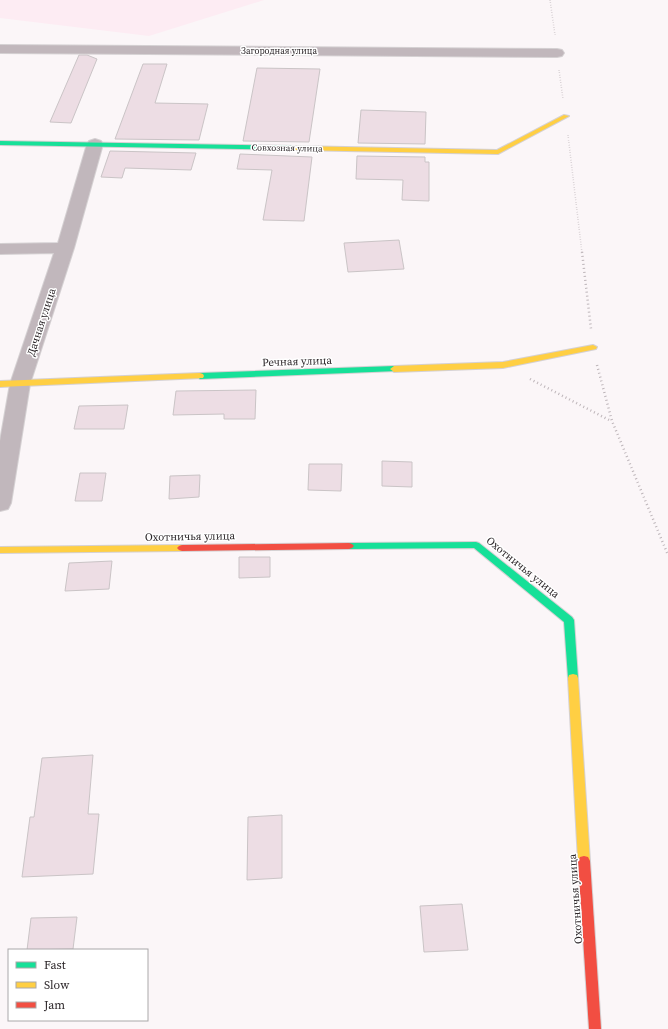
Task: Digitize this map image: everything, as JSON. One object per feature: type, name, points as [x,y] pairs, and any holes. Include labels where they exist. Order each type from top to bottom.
[{"type":"street","name":"Загородная улица","points":[[0,49],[557,53]]},
{"type":"street","name":"Совхозная улица","points":[[0,143],[498,152],[566,116]]},
{"type":"street","name":"Дачная улица","points":[[0,503],[20,384],[66,248],[95,144]]},
{"type":"street","points":[[0,249],[66,248]]},
{"type":"street","name":"Речная улица","points":[[0,384],[503,365],[593,347]]},
{"type":"street","name":"Охотничья улица","points":[[0,550],[476,545],[569,620],[595,1029]]},
{"type":"path","points":[[550,0],[566,116],[593,347],[612,421],[668,555]]},
{"type":"path","points":[[503,365],[612,421]]},
{"type":"shaded area","points":[[0,0],[264,0],[149,36],[0,18]]},
{"type":"building","points":[[79,55],[87,55],[97,59],[71,123],[50,122]]},
{"type":"building","points":[[143,64],[167,64],[155,103],[208,104],[199,140],[115,139]]},
{"type":"building","points":[[257,68],[320,69],[309,142],[243,141]]},
{"type":"building","points":[[361,110],[426,112],[425,144],[358,143]]},
{"type":"building","points":[[110,151],[196,153],[191,170],[125,168],[122,178],[101,177]]},
{"type":"building","points":[[240,154],[312,157],[304,221],[263,220],[272,170],[237,169]]},
{"type":"building","points":[[357,156],[425,157],[425,162],[429,162],[429,201],[402,200],[403,180],[356,179]]},
{"type":"building","points":[[399,240],[404,269],[348,272],[344,243]]},
{"type":"building","points":[[256,390],[255,419],[224,419],[224,414],[173,415],[176,391]]},
{"type":"building","points":[[128,405],[124,429],[74,429],[79,406]]},
{"type":"building","points":[[382,461],[412,462],[412,487],[382,486]]},
{"type":"building","points":[[309,464],[342,464],[341,491],[308,490]]},
{"type":"building","points":[[80,473],[106,473],[102,501],[75,501]]},
{"type":"building","points":[[200,475],[199,497],[169,499],[170,476]]},
{"type":"building","points":[[239,557],[270,557],[270,577],[239,578]]},
{"type":"building","points":[[112,561],[109,589],[65,591],[69,563]]},
{"type":"building","points":[[93,755],[88,814],[99,814],[93,874],[22,877],[30,817],[34,817],[42,758]]},
{"type":"building","points":[[282,815],[282,878],[247,880],[248,817]]},
{"type":"building","points":[[462,904],[468,950],[424,952],[420,906]]},
{"type":"building","points":[[77,917],[73,949],[27,949],[31,918]]},
{"type":"traffic: fast","points":[[0,143],[295,148]]},
{"type":"traffic: fast","points":[[200,376],[394,369]]},
{"type":"traffic: fast","points":[[349,546],[476,545],[569,620],[573,678]]},
{"type":"traffic: slow","points":[[295,148],[498,152],[566,116]]},
{"type":"traffic: slow","points":[[394,369],[503,365],[593,347]]},
{"type":"traffic: slow","points":[[0,384],[200,376]]},
{"type":"traffic: slow","points":[[0,550],[182,548]]},
{"type":"traffic: slow","points":[[573,678],[584,861]]},
{"type":"traffic: jam","points":[[182,548],[349,546]]},
{"type":"traffic: jam","points":[[584,861],[595,1029]]}]
